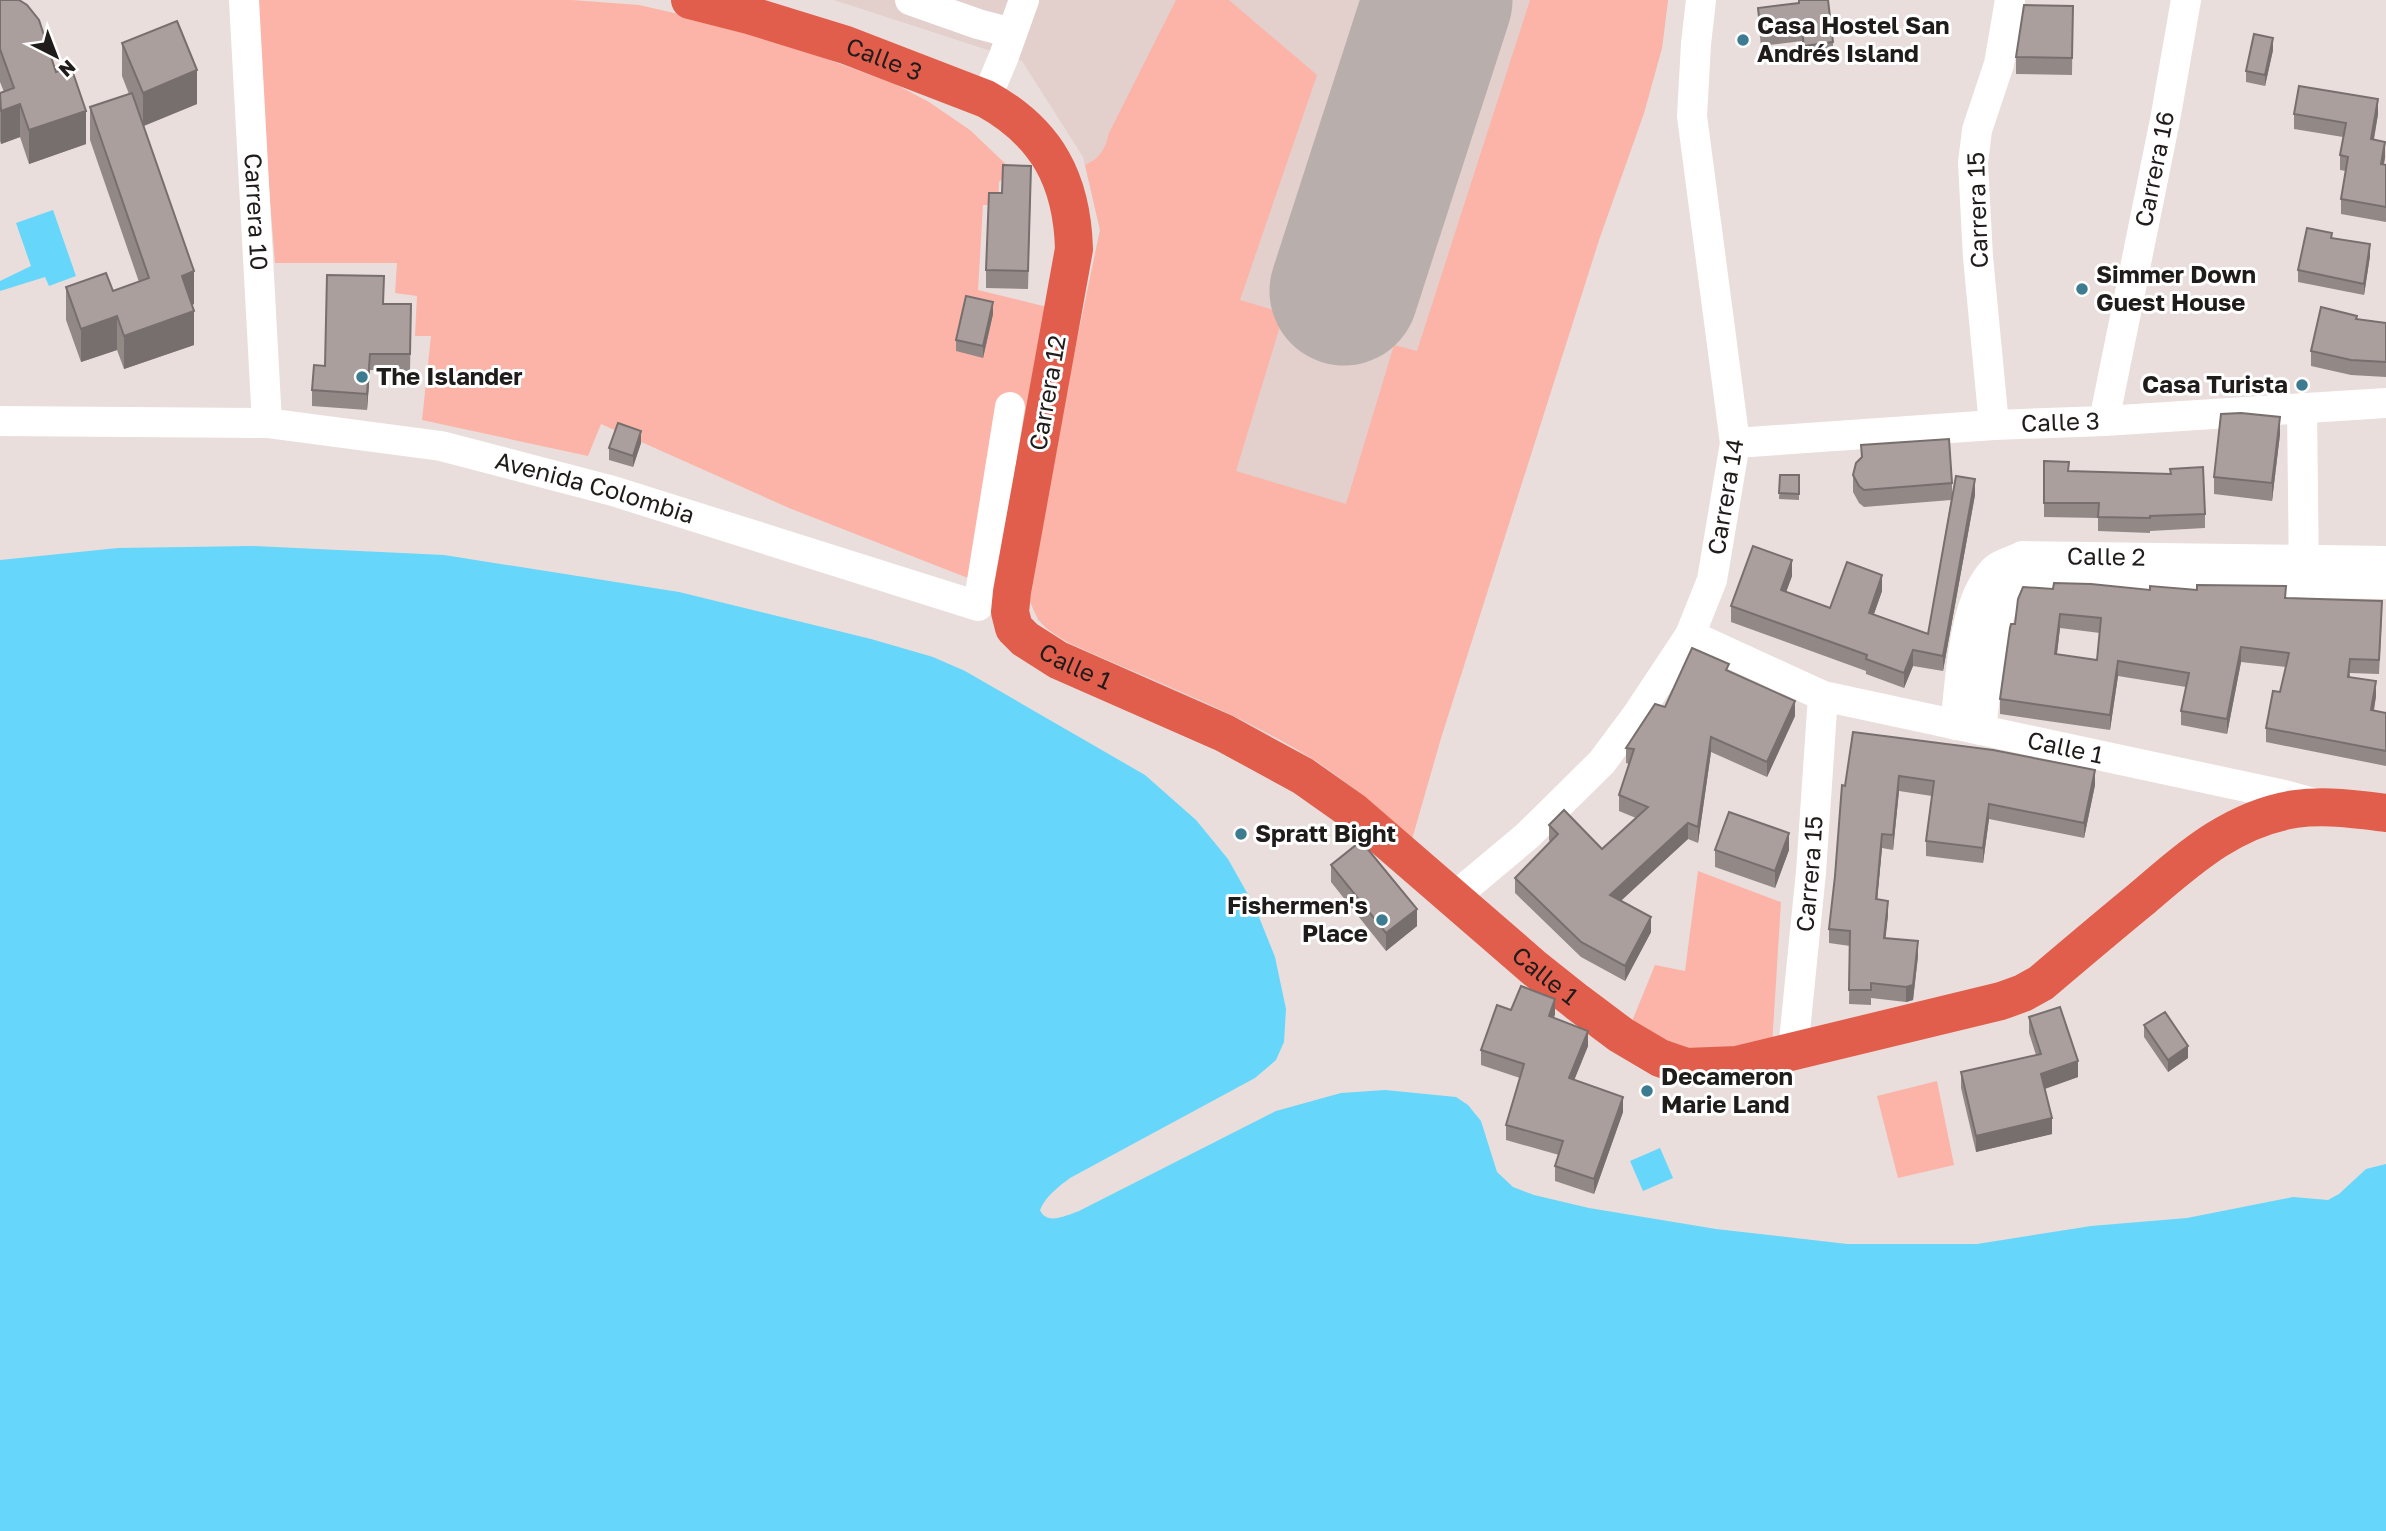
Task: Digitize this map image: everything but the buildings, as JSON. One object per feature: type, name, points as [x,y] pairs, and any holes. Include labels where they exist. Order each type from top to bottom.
[{"type":"highway","name":"Calle 3","points":[[690,0],[846,45],[986,99],[1004,109],[1027,128],[1053,161]]},
{"type":"highway","name":"Carrera 12","points":[[1014,628],[1010,612],[1012,592],[1074,249],[1073,219],[1067,191],[1053,161]]},
{"type":"highway","name":"Calle 1","points":[[1014,628],[1025,639],[1058,660],[1224,733],[1303,776],[1353,812],[1533,967],[1586,1009],[1621,1035],[1660,1058],[1686,1067],[1737,1065],[2001,1001],[2041,983],[2201,849],[2231,830],[2281,812],[2327,807],[2386,813]]},
{"type":"street","name":"Carrera 10","points":[[244,0],[267,423]]},
{"type":"street","points":[[910,0],[1012,33]]},
{"type":"street","points":[[986,99],[1024,0]]},
{"type":"street","name":"Carrera 14","points":[[1453,898],[1527,836],[1602,762],[1690,635],[1712,580],[1735,443],[1692,116],[1701,0]]},
{"type":"street","name":"Carrera 15","points":[[1994,425],[1978,257],[1973,163],[1977,130],[1999,64],[2010,0]]},
{"type":"street","name":"Carrera 16","points":[[2104,421],[2165,120],[2186,0]]},
{"type":"street","name":"Calle 3","points":[[1735,443],[2386,403]]},
{"type":"street","name":"Avenida Colombia","points":[[0,422],[267,423],[441,446],[613,491],[978,606],[1010,407]]},
{"type":"street","points":[[2302,408],[2304,571]]},
{"type":"street","name":"Calle 2","points":[[1968,727],[2001,608],[2003,578],[2304,571],[2386,561]]},
{"type":"street","name":"Calle 2","points":[[2304,571],[2386,584]]},
{"type":"street","name":"Calle 1","points":[[1690,635],[1823,696],[2284,795],[2327,807]]},
{"type":"street","name":"Carrera 15","points":[[1793,1051],[1811,872],[1823,696]]},
{"type":"shaded area","points":[[254,0],[572,0],[639,5],[745,29],[895,84],[929,102],[970,130],[1012,170],[999,182],[998,205],[983,205],[978,290],[1051,308],[996,589],[789,508],[601,424],[588,456],[422,420],[431,336],[415,336],[417,296],[395,293],[397,263],[275,263]]},
{"type":"shaded area","points":[[834,0],[1668,0],[1662,48],[1644,113],[1599,240],[1441,738],[1412,839],[1387,814],[1317,762],[1283,742],[1230,715],[1069,643],[1037,620],[1059,427],[1100,230],[1083,157],[1022,61]]},
{"type":"shaded area","points":[[1176,0],[1229,0],[1317,75],[1240,300],[1284,313],[1236,471],[1346,504],[1394,345],[1417,351],[1530,0],[1668,0],[1662,48],[1644,113],[1599,240],[1441,738],[1412,839],[1366,798],[1316,761],[1226,712],[1069,643],[1044,626],[1030,601],[1059,427],[1100,230],[1085,165],[1104,149],[1109,133]]},
{"type":"shaded area","points":[[1698,871],[1781,902],[1772,1046],[1691,1054],[1630,1026],[1655,965],[1685,971]]},
{"type":"shaded area","points":[[1937,1081],[1954,1165],[1898,1178],[1877,1096]]},
{"type":"water","points":[[53,210],[76,276],[49,286],[45,277],[0,291],[0,281],[31,266],[16,223]]},
{"type":"water","points":[[252,546],[444,555],[679,592],[871,639],[933,657],[965,671],[1145,775],[1196,820],[1228,859],[1255,907],[1275,957],[1286,1009],[1284,1042],[1276,1060],[1255,1078],[1070,1178],[1053,1192],[1040,1210],[1047,1217],[1058,1218],[1079,1211],[1276,1111],[1341,1093],[1385,1090],[1456,1097],[1468,1105],[1481,1121],[1497,1172],[1513,1187],[1534,1195],[1589,1208],[1716,1229],[1847,1244],[1977,1244],[2091,1226],[2187,1218],[2293,1197],[2328,1200],[2339,1194],[2366,1169],[2386,1164],[2386,1531],[0,1531],[0,560],[118,548]]},
{"type":"water","points":[[1660,1148],[1673,1178],[1643,1191],[1630,1161]]},
{"type":"taxiway","points":[[1391,0],[1409,34],[1415,71]]},
{"type":"runway","points":[[1344,291],[1438,0]]},
{"type":"place","name":"Casa Hostel San Andrés Island","points":[[1743,40]]},
{"type":"place","name":"Simmer Down Guest House","points":[[2082,289]]},
{"type":"place","name":"The Islander","points":[[362,377]]},
{"type":"place","name":"Casa Turista","points":[[2302,385]]},
{"type":"place","name":"Spratt Bight","points":[[1241,834]]},
{"type":"place","name":"Fishermen's Place","points":[[1382,920]]},
{"type":"place","name":"Decameron Marie Land","points":[[1647,1091]]}]
